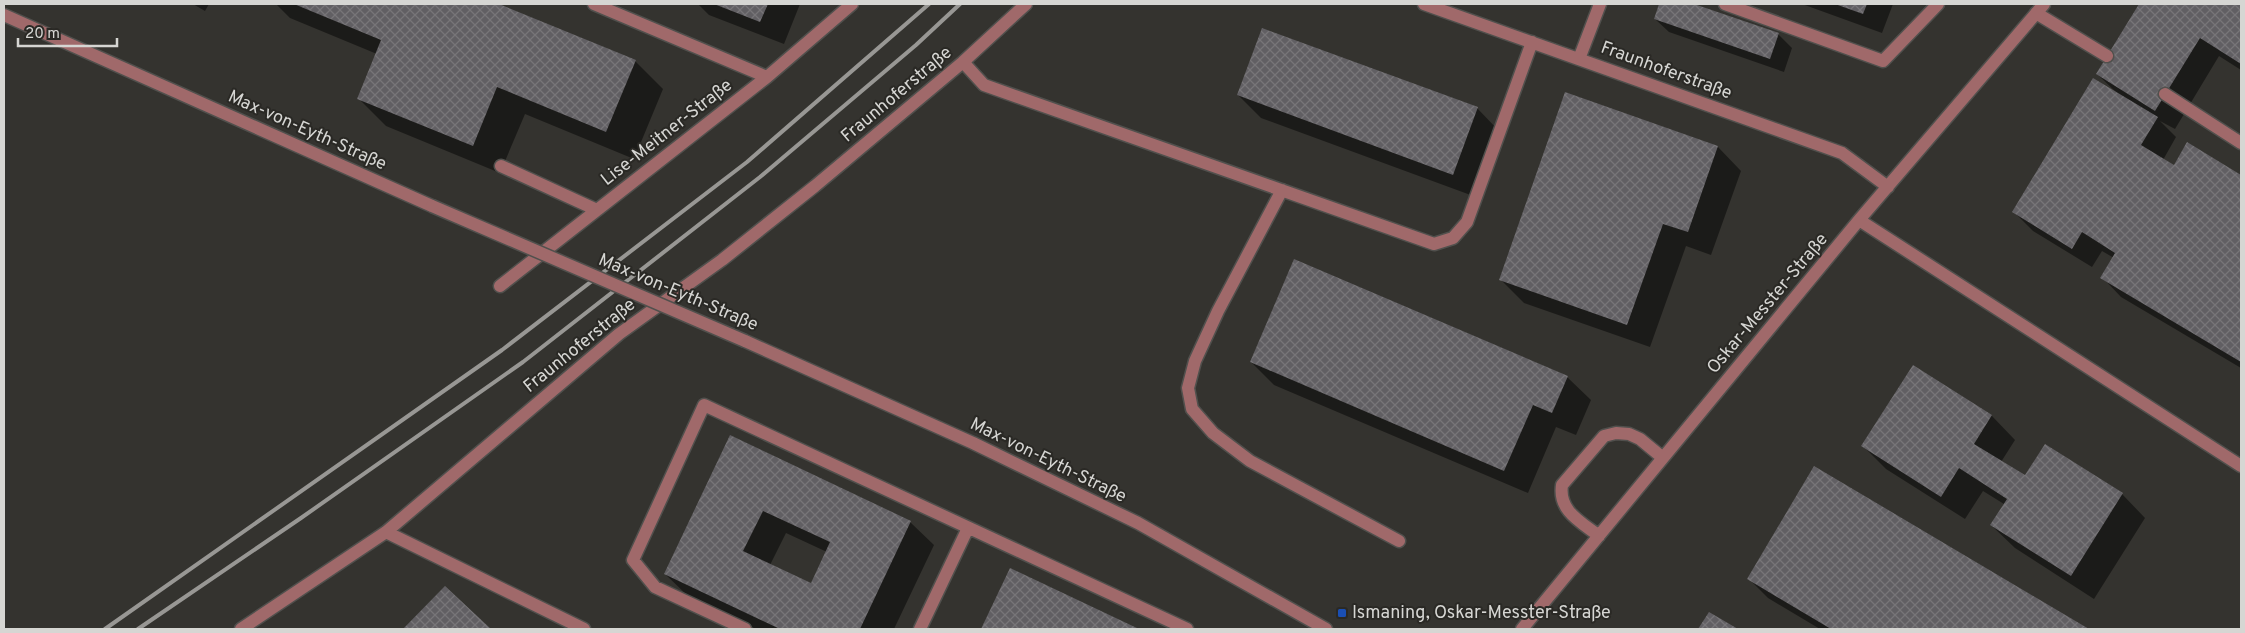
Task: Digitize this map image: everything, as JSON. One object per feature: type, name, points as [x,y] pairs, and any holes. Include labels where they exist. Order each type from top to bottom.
[{"type":"street","points":[[594,4],[767,77]]},
{"type":"street","name":"Lise-Meitner-Straße","points":[[500,286],[767,77],[852,4]]},
{"type":"street","name":"Fraunhoferstraße","points":[[241,629],[386,532],[619,334],[722,260],[963,62],[1026,4]]},
{"type":"street","name":"Fraunhoferstraße","points":[[1424,4],[1842,153],[1888,187]]},
{"type":"street","points":[[1579,59],[1600,4]]},
{"type":"street","points":[[1725,4],[1883,61],[1938,4]]},
{"type":"street","points":[[2040,9],[2107,56]]},
{"type":"street","name":"Oskar-Messter-Straße","points":[[1522,629],[1859,220],[2040,9]]},
{"type":"street","name":"Max-von-Eyth-Straße","points":[[4,15],[432,206],[745,341],[973,444],[1138,523],[1326,629]]},
{"type":"street","points":[[963,62],[984,85],[1434,244],[1452,238],[1467,222],[1532,42]]},
{"type":"street","points":[[2165,94],[2241,143]]},
{"type":"street","points":[[501,166],[597,210]]},
{"type":"street","points":[[1282,190],[1218,311],[1195,361],[1188,388],[1192,409],[1213,434],[1250,461],[1399,541]]},
{"type":"street","points":[[1859,220],[2241,466]]},
{"type":"street","points":[[745,629],[655,587],[634,560],[704,405],[1187,629]]},
{"type":"street","points":[[1599,536],[1563,506],[1560,496],[1562,485],[1604,436],[1616,433],[1629,434],[1640,439],[1663,458]]},
{"type":"street","points":[[920,629],[968,528]]},
{"type":"street","points":[[386,532],[584,629]]},
{"type":"building","points":[[294,4],[499,4],[636,60],[606,132],[497,87],[473,146],[357,99],[381,40]]},
{"type":"building","points":[[714,4],[768,4],[760,22]]},
{"type":"building","points":[[1659,4],[1694,4],[1779,33],[1770,59],[1654,19]]},
{"type":"building","points":[[1835,4],[1867,4],[1863,14]]},
{"type":"building","points":[[2139,4],[2241,4],[2241,64],[2200,38],[2155,111],[2096,74]]},
{"type":"building","points":[[1262,28],[1478,107],[1453,175],[1237,95]]},
{"type":"building","points":[[2093,78],[2158,117],[2141,145],[2174,165],[2187,142],[2241,175],[2241,362],[2100,278],[2115,253],[2082,232],[2072,249],[2012,212]]},
{"type":"building","points":[[1565,92],[1718,146],[1688,232],[1663,224],[1627,325],[1499,280]]},
{"type":"building","points":[[1294,259],[1568,376],[1552,413],[1533,405],[1504,471],[1250,362]]},
{"type":"building","points":[[1913,365],[1992,415],[1974,444],[2025,475],[2045,444],[2123,493],[2071,576],[1990,525],[2007,499],[1959,468],[1941,497],[1861,446]]},
{"type":"building","points":[[730,435],[911,521],[860,629],[780,629],[664,574]],"holes":[[[763,511],[830,542],[811,583],[743,551]]]},
{"type":"building","points":[[1814,466],[2089,629],[1831,629],[1747,579]]},
{"type":"building","points":[[1010,568],[1139,629],[981,629]]},
{"type":"building","points":[[445,586],[491,629],[403,629]]},
{"type":"building","points":[[1709,612],[1738,629],[1698,629]]},
{"type":"railway","points":[[105,629],[502,350],[747,162],[929,4]]},
{"type":"railway","points":[[138,629],[301,518],[523,362],[760,177],[916,45],[960,4]]},
{"type":"place","name":"Ismaning, Oskar-Messter-Straße","points":[[1342,613]]}]
